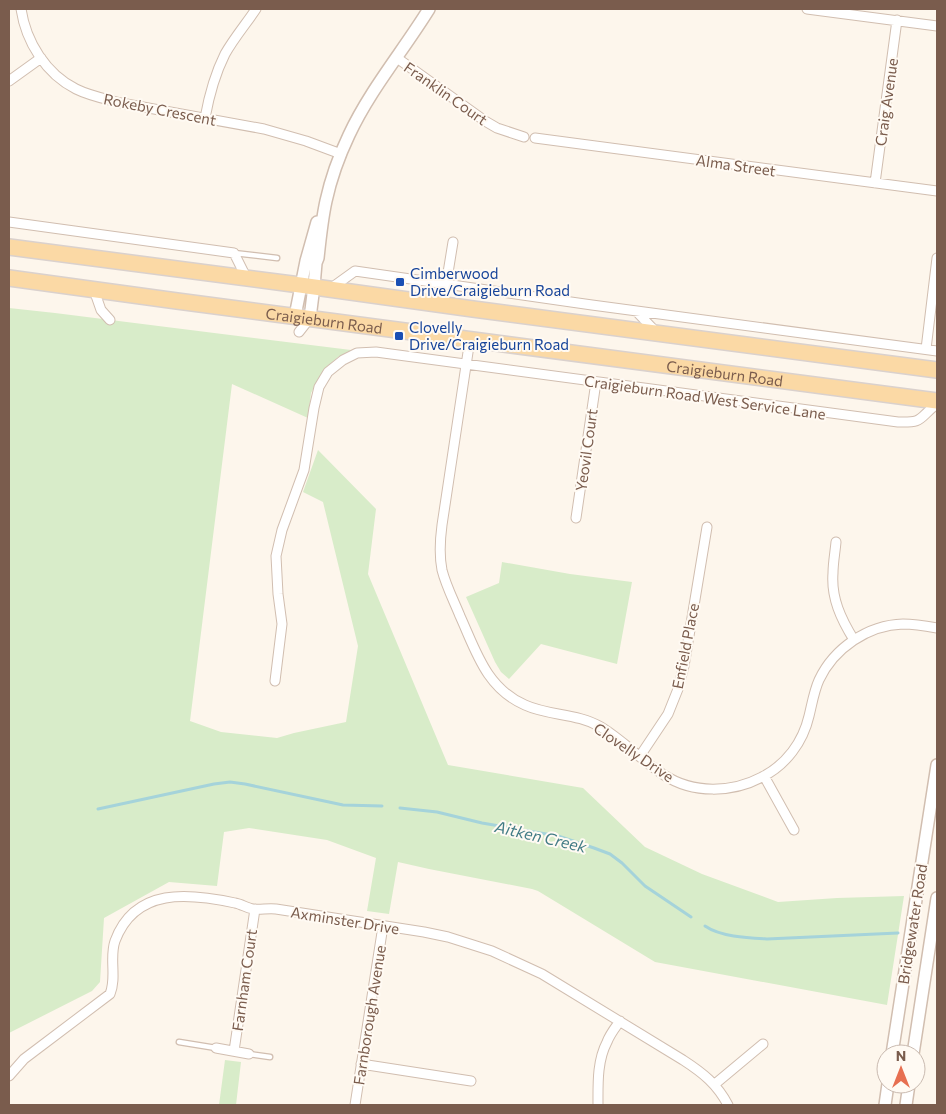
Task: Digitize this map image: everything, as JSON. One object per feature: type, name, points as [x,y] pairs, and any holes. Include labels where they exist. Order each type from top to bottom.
[{"type":"main road","name":"Craigieburn Road","points":[[9,246],[937,370]]},
{"type":"main road","name":"Craigieburn Road","points":[[9,278],[937,403]]},
{"type":"street","name":"Rokeby Crescent","points":[[21,9],[27,34],[41,58],[66,83],[87,94],[283,133],[341,154]]},
{"type":"street","points":[[205,118],[209,96],[219,67],[233,41],[255,9]]},
{"type":"street","points":[[303,317],[307,286],[318,258],[326,202],[341,154],[358,118],[380,81],[429,9]]},
{"type":"street","points":[[807,9],[937,26]]},
{"type":"street","name":"Craig Avenue","points":[[875,183],[897,20]]},
{"type":"street","points":[[9,81],[41,58]]},
{"type":"street","name":"Franklin Court","points":[[397,58],[485,122],[524,137]]},
{"type":"street","name":"Alma Street","points":[[535,138],[937,191]]},
{"type":"street","points":[[9,222],[234,253],[246,278]]},
{"type":"street","points":[[446,285],[453,242]]},
{"type":"street","points":[[926,349],[937,258]]},
{"type":"street","points":[[330,289],[355,271],[937,351]]},
{"type":"street","points":[[94,290],[101,310],[110,320]]},
{"type":"street","points":[[636,311],[658,333]]},
{"type":"street","name":"Clovelly Drive","points":[[470,339],[442,525],[440,550],[442,571],[483,668],[497,685],[514,699],[532,708],[590,722],[610,733],[670,779],[699,788],[731,788],[764,776],[785,760],[794,749],[806,727],[819,680],[831,661],[854,640],[874,630],[893,625],[910,624],[937,628]]},
{"type":"street","name":"Craigieburn Road West Service Lane","points":[[275,681],[282,624],[276,556],[282,530],[304,470],[319,387],[328,372],[343,360],[357,353],[376,352],[898,422],[912,423],[921,420],[937,403]]},
{"type":"street","name":"Yeovil Court","points":[[576,518],[596,382]]},
{"type":"street","name":"Enfield Place","points":[[640,756],[668,714],[678,689],[684,666],[706,528]]},
{"type":"street","points":[[836,542],[832,575],[835,599],[841,618],[854,640]]},
{"type":"street","name":"Bridgewater Road","points":[[894,1044],[937,765]]},
{"type":"street","points":[[764,776],[794,830]]},
{"type":"street","name":"Axminster Drive","points":[[9,1076],[24,1059],[110,994],[113,985],[113,948],[124,924],[135,912],[143,906],[159,900],[182,896],[235,903],[255,909],[276,909],[448,937],[492,951],[542,974],[684,1060],[715,1084],[728,1105]]},
{"type":"street","name":"Bridgewater Road","points":[[915,1044],[937,898]]},
{"type":"street","name":"Farnham Court","points":[[234,1051],[255,909]]},
{"type":"street","points":[[910,935],[914,947],[919,949],[927,941],[933,925]]},
{"type":"street","name":"Farnborough Avenue","points":[[355,1105],[383,926]]},
{"type":"street","points":[[898,1017],[911,974],[915,967],[921,968],[925,978]]},
{"type":"street","points":[[598,1105],[600,1061],[607,1040],[620,1021]]},
{"type":"street","points":[[715,1084],[763,1044]]},
{"type":"street","points":[[216,1048],[249,1054]]},
{"type":"street","points":[[361,1064],[471,1081]]},
{"type":"lane","points":[[234,253],[277,258]]},
{"type":"lane","points":[[179,1042],[216,1048]]},
{"type":"lane","points":[[249,1054],[270,1057]]},
{"type":"green space","points":[[9,308],[351,350],[338,357],[324,369],[311,393],[308,418],[232,384],[190,721],[221,732],[277,738],[346,722],[358,646],[323,502],[303,492],[318,450],[376,509],[368,574],[448,765],[583,788],[645,847],[702,874],[778,902],[904,896],[887,1005],[655,962],[538,891],[398,862],[389,914],[367,911],[376,858],[327,840],[249,828],[224,832],[217,886],[169,882],[104,918],[100,982],[92,991],[9,1033]]},
{"type":"green space","points":[[502,562],[570,574],[632,582],[617,664],[541,644],[509,679],[501,672],[466,597],[499,583]]},
{"type":"green space","points":[[225,1060],[241,1062],[236,1105],[219,1105]]},
{"type":"waterway","name":"Aitken Creek","points":[[98,809],[230,782],[343,805],[382,806]]},
{"type":"waterway","name":"Aitken Creek","points":[[400,808],[437,812],[482,823],[558,836],[594,848],[610,854],[645,886],[691,917]]},
{"type":"waterway","name":"Aitken Creek","points":[[705,926],[727,935],[767,939],[898,933]]},
{"type":"place","name":"Cimberwood Drive/Craigieburn Road","points":[[400,282]]},
{"type":"place","name":"Clovelly Drive/Craigieburn Road","points":[[399,336]]}]
